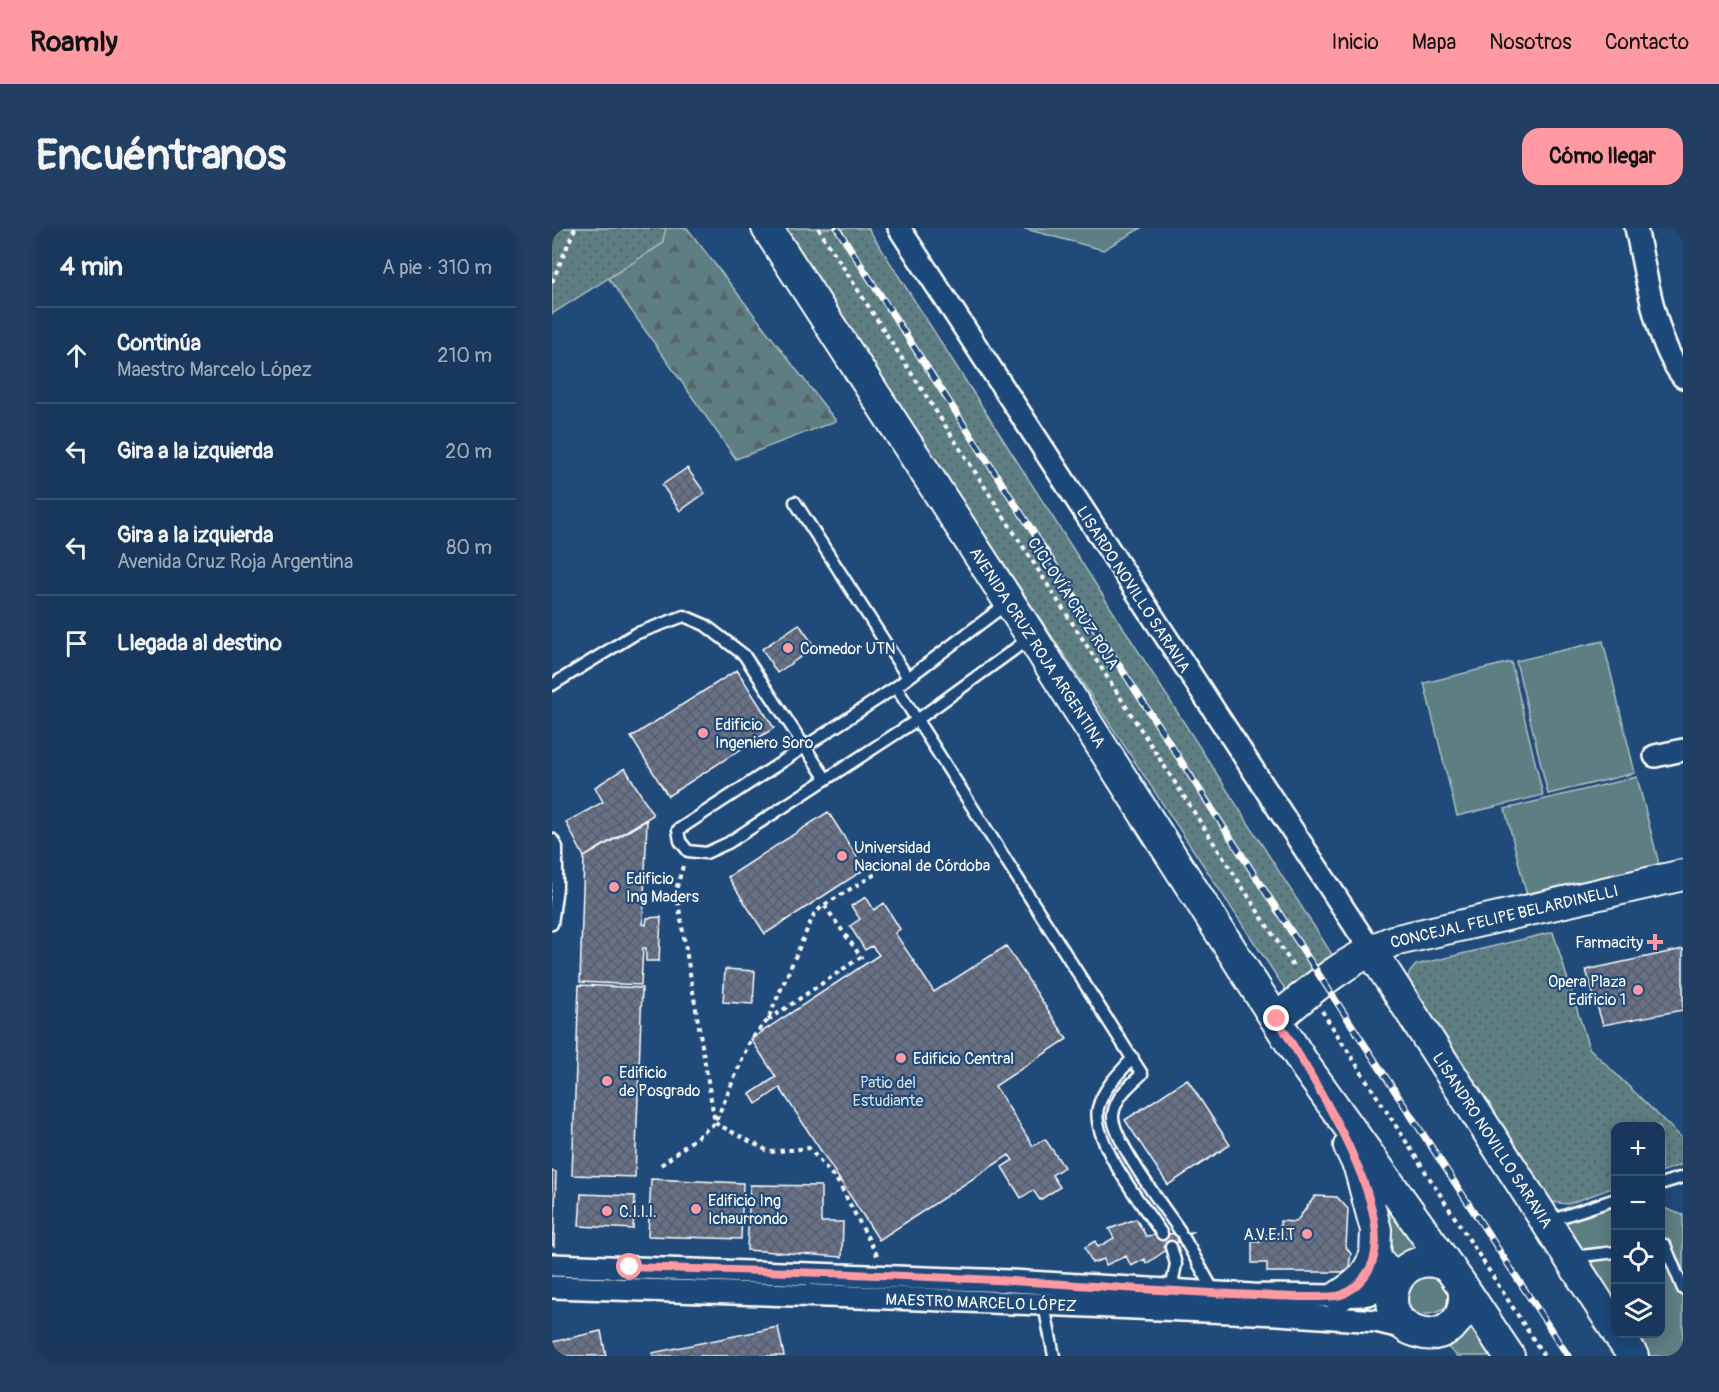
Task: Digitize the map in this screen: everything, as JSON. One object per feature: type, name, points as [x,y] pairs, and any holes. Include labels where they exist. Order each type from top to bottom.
[{"type":"main road","name":"AVENIDA CRUZ ROJA ARGENTINA","points":[[767,228],[1032,637],[1306,1067],[1359,1167],[1376,1230],[1375,1256]]},
{"type":"main road","name":"CONCEJAL FELIPE BELARDINELLI","points":[[1277,1019],[1309,991],[1370,950],[1393,941],[1683,875]]},
{"type":"main road","name":"LISANDRO NOVILLO SARAVIA","points":[[1370,950],[1611,1323]]},
{"type":"main road","name":"AVENIDA CRUZ ROJA ARGENTINA","points":[[1306,1067],[1509,1356]]},
{"type":"main road","points":[[1339,1296],[1360,1282],[1375,1256],[1394,1285]]},
{"type":"main road","points":[[1411,1330],[1424,1335],[1436,1334],[1457,1321],[1462,1311],[1465,1299],[1456,1278],[1433,1262],[1414,1264],[1406,1268],[1394,1285],[1393,1306],[1396,1315],[1411,1330],[1440,1356]]},
{"type":"main road","name":"LISANDRO NOVILLO SARAVIA","points":[[1621,1338],[1633,1356]]},
{"type":"street","name":"LISARDO NOVILLO SARAVIA","points":[[899,228],[1370,950]]},
{"type":"street","points":[[1636,228],[1660,333],[1667,353],[1683,377]]},
{"type":"street","points":[[1655,756],[1683,750]]},
{"type":"street","name":"MAESTRO MARCELO LÓPEZ","points":[[552,1265],[889,1276],[1215,1293],[1339,1296],[1363,1295],[1394,1285]]},
{"type":"street","name":"MAESTRO MARCELO LÓPEZ","points":[[552,1287],[919,1299],[1311,1316],[1376,1321],[1411,1330]]},
{"type":"lane","points":[[795,502],[908,678]]},
{"type":"lane","points":[[1009,602],[897,687],[678,830],[680,841],[688,851],[706,853],[728,843],[917,720],[1032,637]]},
{"type":"lane","points":[[552,686],[635,634],[684,616],[705,625],[744,655],[826,779]]},
{"type":"lane","points":[[897,687],[1142,1074],[1117,1101],[1113,1117],[1124,1148],[1182,1235],[1215,1293]]},
{"type":"lane","points":[[552,838],[557,847],[557,886],[552,924]]},
{"type":"lane","points":[[1133,1058],[1108,1087],[1098,1106],[1097,1121],[1102,1139],[1111,1156],[1162,1234]]},
{"type":"lane","points":[[1665,1182],[1683,1177]]},
{"type":"lane","points":[[1546,1222],[1611,1201]]},
{"type":"lane","points":[[1665,1245],[1683,1289]]},
{"type":"lane","points":[[1171,1246],[1176,1264],[1171,1290]]},
{"type":"lane","points":[[1569,1258],[1611,1253]]},
{"type":"lane","points":[[1044,1305],[1054,1356]]},
{"type":"path","points":[[552,282],[575,228]]},
{"type":"path","name":"CICLOVÍA CRUZ ROJA","points":[[818,228],[1544,1356]]},
{"type":"path","points":[[688,851],[676,890],[715,1123]]},
{"type":"path","points":[[767,1021],[813,914],[877,873]]},
{"type":"path","points":[[661,1165],[715,1123],[751,1039],[767,1021],[861,957],[824,905]]},
{"type":"path","points":[[715,1123],[770,1152],[809,1148],[838,1182],[889,1276]]},
{"type":"green space","points":[[552,228],[666,228],[662,244],[552,314]]},
{"type":"green space","points":[[573,228],[687,228],[836,421],[736,459]]},
{"type":"green space","points":[[782,228],[868,228],[1335,959],[1291,998]]},
{"type":"green space","points":[[1022,228],[1141,228],[1103,250]]},
{"type":"green space","points":[[1603,641],[1635,773],[1548,794],[1516,661]]},
{"type":"green space","points":[[1511,662],[1543,795],[1457,816],[1424,683]]},
{"type":"green space","points":[[1637,777],[1659,864],[1527,896],[1505,809]]},
{"type":"green space","points":[[1553,932],[1589,1048],[1683,1139],[1683,1164],[1665,1171],[1665,1122],[1611,1122],[1611,1188],[1568,1204],[1551,1202],[1407,979],[1416,965]]},
{"type":"green space","points":[[1368,1165],[1433,1255],[1397,1266]]},
{"type":"green space","points":[[1611,1208],[1611,1311],[1552,1223]]},
{"type":"green space","points":[[1665,1208],[1683,1215],[1683,1356],[1642,1356],[1630,1338],[1665,1338]]},
{"type":"green space","points":[[1425,1277],[1440,1277],[1452,1296],[1449,1307],[1425,1314],[1415,1312],[1404,1304],[1410,1283]]},
{"type":"green space","points":[[1474,1319],[1501,1356],[1457,1356],[1443,1343]]},
{"type":"building","points":[[687,468],[705,493],[680,511],[662,485]]},
{"type":"building","name":"Comedor UTN","points":[[799,624],[815,647],[777,673],[762,649]]},
{"type":"building","name":"Edificio Ingeniero Soro","points":[[737,670],[774,728],[668,796],[631,737]]},
{"type":"building","points":[[625,768],[653,815],[584,857],[566,822],[603,802],[595,787]]},
{"type":"building","points":[[828,812],[865,869],[765,934],[728,877]]},
{"type":"building","name":"Edificio Ing Maders","points":[[647,820],[643,924],[646,925],[647,918],[661,917],[659,961],[646,961],[646,948],[643,948],[641,985],[580,982],[584,857]]},
{"type":"building","name":"Edificio Central","points":[[866,897],[874,910],[884,903],[900,929],[895,933],[934,992],[1006,946],[1067,1039],[995,1086],[1033,1146],[1045,1139],[1064,1167],[1052,1175],[1060,1187],[1040,1200],[1033,1190],[1021,1198],[1002,1167],[1013,1160],[1009,1155],[879,1240],[780,1088],[756,1104],[750,1094],[776,1077],[751,1039],[879,955],[872,946],[865,950],[850,926],[860,919],[851,906]]},
{"type":"building","name":"Opera Plaza Edificio 1","points":[[1683,949],[1683,1010],[1603,1025],[1586,970]]},
{"type":"building","points":[[725,969],[755,971],[753,1004],[723,1002]]},
{"type":"building","name":"Edificio de Posgrado","points":[[579,985],[642,988],[635,1177],[572,1175]]},
{"type":"building","points":[[1187,1079],[1230,1145],[1168,1185],[1125,1120]]},
{"type":"building","points":[[552,1171],[556,1172],[554,1246],[552,1245]]},
{"type":"building","name":"Edificio Ing Ichaurrondo","points":[[651,1179],[743,1183],[741,1239],[648,1236]]},
{"type":"building","points":[[750,1185],[821,1186],[821,1222],[843,1222],[842,1257],[747,1250]]},
{"type":"building","name":"C.I.I.I.","points":[[581,1194],[635,1196],[633,1229],[579,1226]]},
{"type":"building","name":"A.V.E.I.T","points":[[1315,1196],[1337,1197],[1348,1209],[1346,1247],[1351,1254],[1348,1272],[1267,1272],[1267,1263],[1252,1263],[1252,1242],[1260,1242],[1269,1233],[1280,1233],[1280,1221],[1296,1222]]},
{"type":"building","points":[[1136,1219],[1146,1236],[1192,1232],[1146,1264],[1145,1259],[1131,1266],[1126,1256],[1106,1265],[1104,1259],[1092,1263],[1085,1247],[1095,1241],[1098,1247],[1114,1238],[1109,1229]]},
{"type":"building","points":[[778,1327],[784,1356],[653,1356],[652,1353]]},
{"type":"building","points":[[601,1331],[606,1356],[552,1356],[552,1342]]},
{"type":"railway","points":[[837,228],[1568,1356]]},
{"type":"place","name":"Comedor UTN","points":[[788,648]]},
{"type":"place","name":"Edificio Ingeniero Soro","points":[[703,733]]},
{"type":"place","name":"Universidad Nacional de Córdoba","points":[[842,856]]},
{"type":"place","name":"Edificio Ing Maders","points":[[614,887]]},
{"type":"place","name":"Farmacity","points":[[1655,942]]},
{"type":"place","name":"Opera Plaza Edificio 1","points":[[1638,990]]},
{"type":"place","name":"Edificio Central","points":[[901,1058]]},
{"type":"place","name":"Edificio de Posgrado","points":[[607,1081]]},
{"type":"place","name":"Edificio Ing Ichaurrondo","points":[[696,1209]]},
{"type":"place","name":"C.I.I.I.","points":[[607,1211]]},
{"type":"place","name":"A.V.E.I.T","points":[[1307,1234]]},
{"type":"route","points":[[630,1267],[1011,1281],[1253,1295],[1339,1296],[1360,1282],[1370,1269],[1375,1256],[1376,1230],[1359,1167],[1350,1146],[1277,1019]]},
{"type":"park label","name":"Patio del Estudiante","points":[[888,1091]]}]
